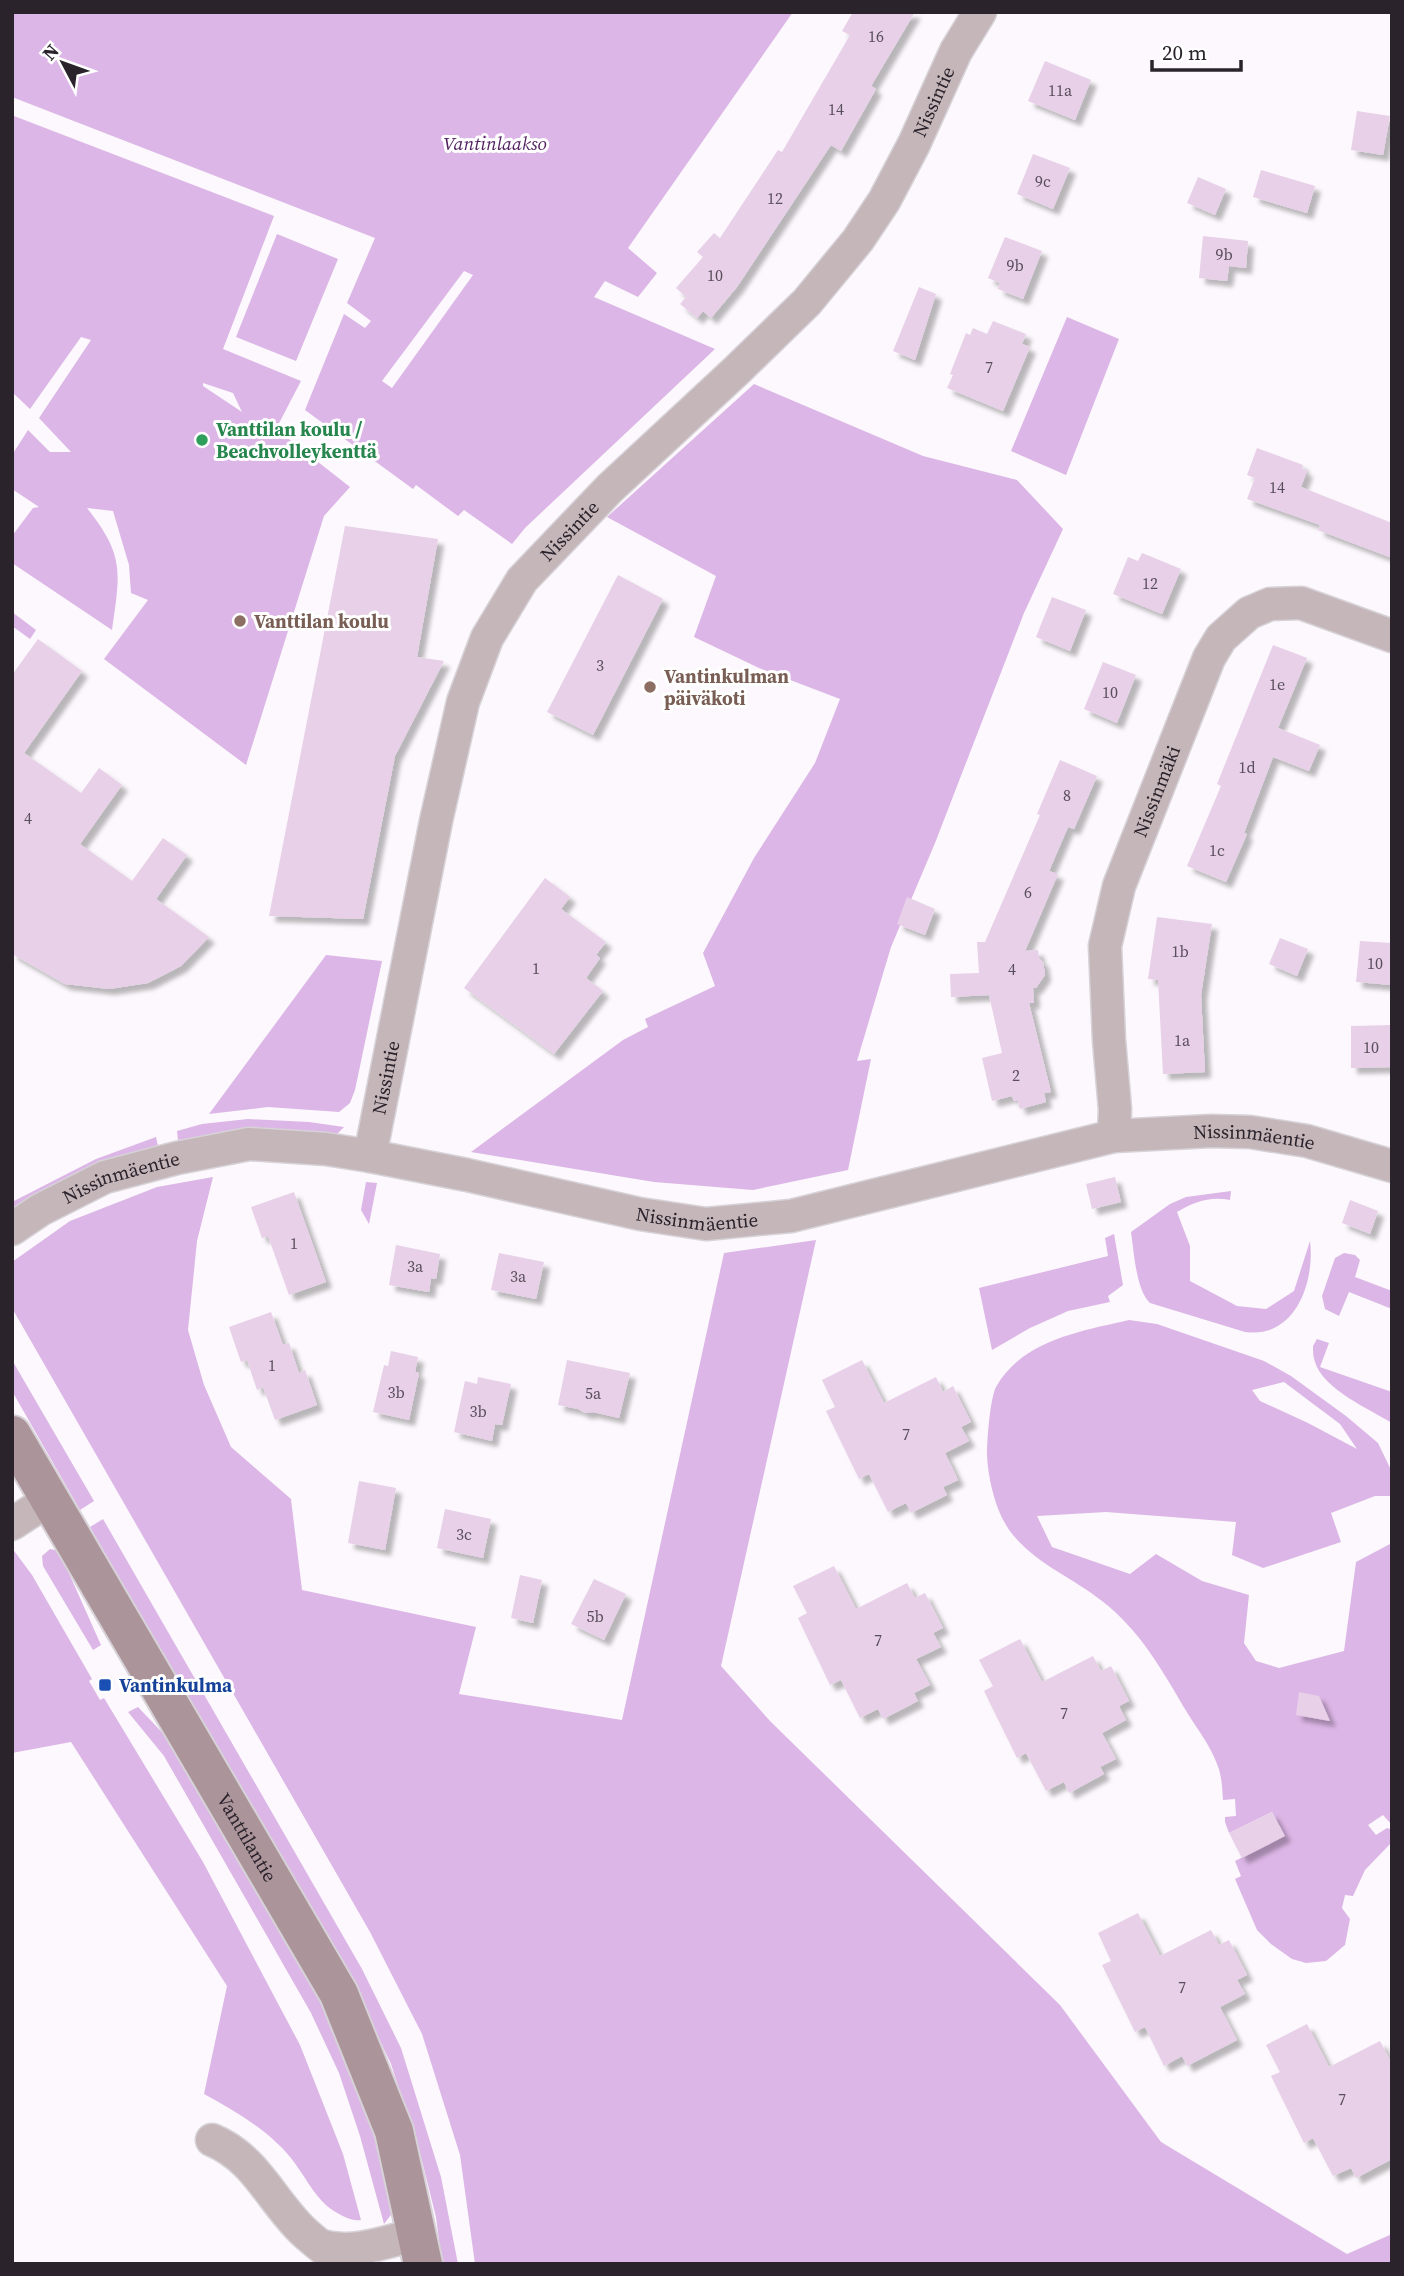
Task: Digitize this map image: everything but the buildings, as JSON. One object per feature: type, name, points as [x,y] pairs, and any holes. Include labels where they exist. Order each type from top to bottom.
[{"type":"street","name":"Nissintie","points":[[370,1156],[448,768],[463,702],[487,638],[522,580],[610,488],[807,302],[858,240],[884,201],[914,144],[956,51],[980,12]]},
{"type":"street","name":"Nissinmäki","points":[[1114,1136],[1115,1110],[1105,946],[1119,886],[1209,658],[1221,638],[1249,613],[1270,604],[1301,603],[1392,636]]},
{"type":"street","name":"Nissinmäentie","points":[[12,1229],[40,1210],[105,1177],[177,1158],[249,1144],[326,1149],[370,1156],[640,1214],[706,1224],[791,1216],[1114,1136],[1211,1131],[1250,1132],[1307,1142],[1392,1166]]},
{"type":"street","name":"Vanttilantie","points":[[12,1435],[339,1994],[394,2131],[420,2249]]},
{"type":"street","points":[[12,1524],[50,1499]]},
{"type":"street","points":[[212,2140],[229,2147],[248,2163],[304,2232],[332,2255],[338,2250],[420,2249]]},
{"type":"green space","name":"Vantinlaakso","points":[[12,12],[793,12],[628,248],[657,273],[638,297],[605,281],[594,297],[715,349],[525,528],[512,544],[464,510],[458,516],[416,485],[413,489],[305,410],[344,314],[365,328],[371,321],[347,303],[375,238],[12,97]],"holes":[[[464,271],[473,275],[392,388],[382,381]]]},
{"type":"green space","points":[[12,99],[14,116],[274,216],[223,349],[301,381],[276,429],[350,487],[324,516],[246,765],[104,659],[148,600],[131,593],[129,565],[113,511],[87,508],[108,539],[117,565],[117,593],[112,630],[12,563],[12,536],[33,508],[39,507],[12,489],[12,455],[28,430],[50,452],[71,452],[39,418],[91,340],[81,337],[30,409],[12,392]],"holes":[[[203,383],[233,393],[242,412],[203,386]]]},
{"type":"green space","points":[[277,234],[338,259],[296,361],[236,337]]},
{"type":"green space","points":[[1067,317],[1119,339],[1066,475],[1011,451]]},
{"type":"green space","points":[[754,384],[923,456],[1017,480],[1063,529],[1024,613],[935,843],[891,947],[857,1061],[871,1059],[848,1170],[753,1190],[654,1182],[471,1152],[623,1040],[648,1027],[645,1019],[715,986],[703,953],[754,858],[815,763],[840,699],[759,668],[694,637],[716,576],[607,517]]},
{"type":"green space","points":[[12,612],[36,630],[30,639],[12,626]]},
{"type":"green space","points":[[326,955],[382,961],[350,1103],[339,1112],[268,1107],[209,1114]]},
{"type":"green space","points":[[248,1119],[344,1127],[337,1134],[237,1131],[178,1140],[177,1131],[202,1124]]},
{"type":"green space","points":[[156,1137],[158,1146],[99,1168],[12,1216],[12,1202],[96,1159]]},
{"type":"green space","points":[[213,1177],[197,1241],[188,1330],[204,1385],[231,1447],[291,1499],[302,1590],[476,1627],[459,1694],[622,1720],[724,1253],[816,1240],[721,1666],[770,1721],[1060,2005],[1161,2142],[1347,2254],[1392,2234],[1392,2264],[475,2264],[460,2155],[422,2034],[370,1932],[12,1308],[12,1262],[70,1221],[157,1187]]},
{"type":"green space","points":[[366,1182],[377,1183],[369,1224],[361,1210]]},
{"type":"green space","points":[[1231,1191],[1230,1200],[1202,1201],[1177,1212],[1190,1246],[1190,1281],[1237,1306],[1266,1309],[1294,1291],[1310,1241],[1309,1273],[1298,1304],[1289,1317],[1263,1332],[1245,1332],[1150,1303],[1145,1297],[1136,1270],[1131,1232],[1170,1204],[1186,1197]]},
{"type":"green space","points":[[1114,1234],[1123,1285],[1108,1296],[1110,1302],[1068,1311],[1030,1328],[992,1350],[979,1288],[1108,1256],[1105,1238]]},
{"type":"green space","points":[[1344,1253],[1355,1255],[1360,1260],[1355,1277],[1392,1291],[1392,1309],[1349,1292],[1339,1316],[1325,1309],[1322,1296],[1335,1258]]},
{"type":"green space","points":[[1129,1320],[1157,1324],[1264,1361],[1291,1376],[1378,1443],[1392,1472],[1392,1496],[1375,1496],[1331,1513],[1341,1542],[1263,1568],[1232,1555],[1236,1522],[1106,1512],[1037,1516],[1052,1547],[1130,1574],[1156,1554],[1202,1581],[1249,1595],[1244,1643],[1256,1661],[1279,1668],[1344,1651],[1356,1562],[1390,1544],[1392,1530],[1392,1825],[1383,1815],[1368,1825],[1376,1835],[1387,1828],[1390,1829],[1392,1842],[1365,1870],[1353,1896],[1345,1895],[1342,1908],[1350,1919],[1345,1945],[1326,1961],[1306,1963],[1292,1959],[1271,1944],[1257,1930],[1235,1879],[1241,1876],[1235,1861],[1284,1836],[1272,1812],[1229,1833],[1225,1817],[1236,1816],[1235,1799],[1223,1800],[1220,1773],[1211,1750],[1150,1653],[1116,1613],[1091,1593],[1044,1563],[1013,1535],[1002,1517],[991,1486],[987,1455],[988,1430],[994,1393],[1007,1371],[1021,1358],[1055,1340]],"holes":[[[1284,1382],[1340,1424],[1357,1449],[1260,1401],[1252,1390]]]},
{"type":"green space","points":[[1317,1339],[1329,1343],[1320,1367],[1392,1392],[1392,1423],[1327,1381],[1314,1358],[1313,1346]]},
{"type":"green space","points":[[12,1360],[94,1501],[80,1510],[12,1391]]},
{"type":"green space","points":[[103,1519],[362,1969],[401,2048],[441,2177],[458,2264],[442,2264],[436,2217],[421,2157],[391,2064],[349,1975],[90,1527]]},
{"type":"green space","points":[[12,1548],[32,1575],[92,1679],[89,1681],[100,1700],[104,1698],[203,1862],[300,2045],[343,2154],[361,2220],[348,2218],[327,2206],[282,2148],[239,2114],[204,2094],[227,1986],[71,1742],[12,1753]]},
{"type":"green space","points":[[50,1549],[59,1551],[101,1645],[93,1650],[43,1566],[42,1556]]},
{"type":"green space","points":[[138,1707],[175,1746],[327,2012],[367,2105],[392,2192],[394,2211],[384,2224],[360,2136],[339,2073],[311,2013],[164,1756],[128,1712]]},
{"type":"place","name":"Vanttilan koulu / Beachvolleykenttä","points":[[202,440]]},
{"type":"place","name":"Vanttilan koulu","points":[[240,621]]},
{"type":"place","name":"Vantinkulman päiväkoti","points":[[650,687]]},
{"type":"place","name":"Vantinkulma","points":[[105,1685]]}]
